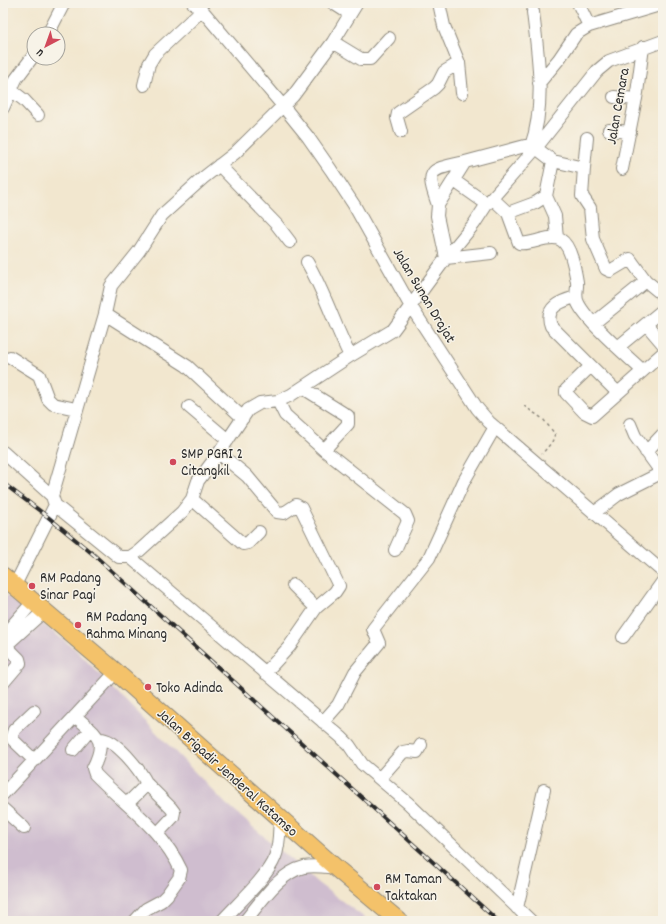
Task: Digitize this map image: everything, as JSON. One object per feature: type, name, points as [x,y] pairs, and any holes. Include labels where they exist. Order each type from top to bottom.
[{"type":"highway","name":"Jalan Brigadir Jenderal Katamso","points":[[6,579],[116,672],[336,868],[399,921]]},
{"type":"street","points":[[52,26],[64,3]]},
{"type":"street","points":[[333,3],[350,14]]},
{"type":"street","points":[[6,579],[54,500],[76,409],[105,314],[111,286],[139,251],[157,222],[169,208],[235,153],[284,106],[304,83],[333,42],[357,3]]},
{"type":"street","points":[[439,3],[444,26],[459,63],[462,93]]},
{"type":"street","points":[[578,3],[589,26]]},
{"type":"street","points":[[539,83],[555,64],[576,34],[589,26],[663,4]]},
{"type":"street","points":[[144,86],[149,64],[155,54],[198,7]]},
{"type":"street","name":"Jalan Sunan Drajat","points":[[198,7],[284,106],[308,137],[354,205],[410,305],[477,408],[495,427],[663,572]]},
{"type":"street","points":[[533,12],[539,83],[539,105],[534,147]]},
{"type":"street","points":[[333,42],[361,59],[366,60],[370,59],[389,38]]},
{"type":"street","points":[[3,452],[114,554],[119,557],[130,557],[148,544],[192,499],[198,481],[253,406],[270,401],[278,401],[302,388],[393,330],[410,305],[474,224],[489,201],[602,65],[643,47],[663,41]]},
{"type":"street","name":"Jalan Cemara","points":[[622,169],[636,99],[643,47]]},
{"type":"street","points":[[401,132],[397,118],[398,113],[434,88],[438,84],[444,72],[459,63]]},
{"type":"street","points":[[3,108],[11,90],[26,64]]},
{"type":"street","points":[[11,90],[24,100],[38,115]]},
{"type":"street","points":[[614,97],[636,99]]},
{"type":"street","points":[[609,130],[630,132]]},
{"type":"street","points":[[587,138],[582,196],[590,208],[593,239],[606,269],[610,271],[630,259],[646,281],[663,295]]},
{"type":"street","points":[[446,258],[437,216],[438,206],[431,185],[430,177],[434,170],[526,146],[534,147],[553,161],[584,168]]},
{"type":"street","points":[[553,161],[546,196],[555,216],[557,238],[567,246],[577,283],[576,297],[581,308],[594,323],[643,371]]},
{"type":"street","points":[[438,206],[465,162]]},
{"type":"street","points":[[219,166],[276,225],[290,242]]},
{"type":"street","points":[[453,180],[508,213],[519,243],[557,238]]},
{"type":"street","points":[[508,213],[535,203],[546,196]]},
{"type":"street","points":[[446,258],[491,252]]},
{"type":"street","points":[[308,262],[318,279],[339,335],[350,356]]},
{"type":"street","points":[[594,323],[646,281]]},
{"type":"street","points":[[576,297],[557,303],[551,310],[549,319],[551,326],[618,393]]},
{"type":"street","points":[[618,347],[663,310]]},
{"type":"street","points":[[105,314],[187,366],[243,418]]},
{"type":"street","points":[[646,324],[663,344]]},
{"type":"street","points":[[591,366],[566,390],[566,393],[584,412],[592,416],[663,353]]},
{"type":"street","points":[[10,356],[39,375],[48,400],[53,404],[76,409]]},
{"type":"street","points":[[302,388],[348,416],[349,420],[324,450]]},
{"type":"street","points":[[278,401],[285,415],[324,450],[405,514],[408,521],[395,550]]},
{"type":"street","points":[[189,407],[228,440]]},
{"type":"street","points":[[594,513],[619,494],[662,472],[635,436],[630,424]]},
{"type":"street","points":[[323,722],[338,705],[355,672],[379,643],[373,629],[429,558],[464,481],[495,427]]},
{"type":"street","points":[[646,452],[663,434]]},
{"type":"street","points":[[219,453],[246,476],[277,512],[284,512],[296,505],[302,508],[339,586],[335,592],[316,608],[289,647],[265,673]]},
{"type":"street","points":[[192,499],[243,544],[248,544],[258,532]]},
{"type":"street","points":[[130,557],[349,745],[362,764],[380,778],[531,921]]},
{"type":"street","points":[[623,637],[663,581]]},
{"type":"street","points":[[293,585],[316,608]]},
{"type":"street","points":[[3,683],[20,663],[4,643],[38,606]]},
{"type":"street","points":[[3,794],[116,672]]},
{"type":"street","points":[[34,711],[14,730],[12,736],[13,740],[34,760]]},
{"type":"street","points":[[75,716],[99,739],[101,746],[100,754],[93,768],[95,774],[157,834],[181,870],[179,878],[167,895],[161,901],[146,909],[135,921]]},
{"type":"street","points":[[73,750],[90,730]]},
{"type":"street","points":[[99,739],[103,738],[113,743],[140,770],[147,784],[174,812],[172,817],[157,834]]},
{"type":"street","points":[[380,778],[398,756],[408,751],[417,752],[421,745]]},
{"type":"street","points":[[127,804],[147,784]]},
{"type":"street","points":[[517,908],[544,790]]},
{"type":"street","points":[[3,809],[24,828]]},
{"type":"street","points":[[222,921],[263,876],[275,857],[279,838],[280,817]]},
{"type":"street","points":[[275,857],[292,872]]},
{"type":"street","points":[[245,921],[274,886],[292,872],[305,867],[336,868]]},
{"type":"path","points":[[524,406],[543,419],[555,434],[552,442],[535,462]]},
{"type":"shaded area","points":[[3,593],[75,649],[226,804],[319,884],[369,921],[3,921]]},
{"type":"railway","points":[[3,483],[48,517],[94,555],[498,921]]},
{"type":"place","name":"SMP PGRI 2 Citangkil","points":[[173,462]]},
{"type":"place","name":"RM Padang Sinar Pagi","points":[[32,586]]},
{"type":"place","name":"RM Padang Rahma Minang","points":[[78,625]]},
{"type":"place","name":"Toko Adinda","points":[[148,687]]},
{"type":"place","name":"RM Taman Taktakan","points":[[377,887]]}]
